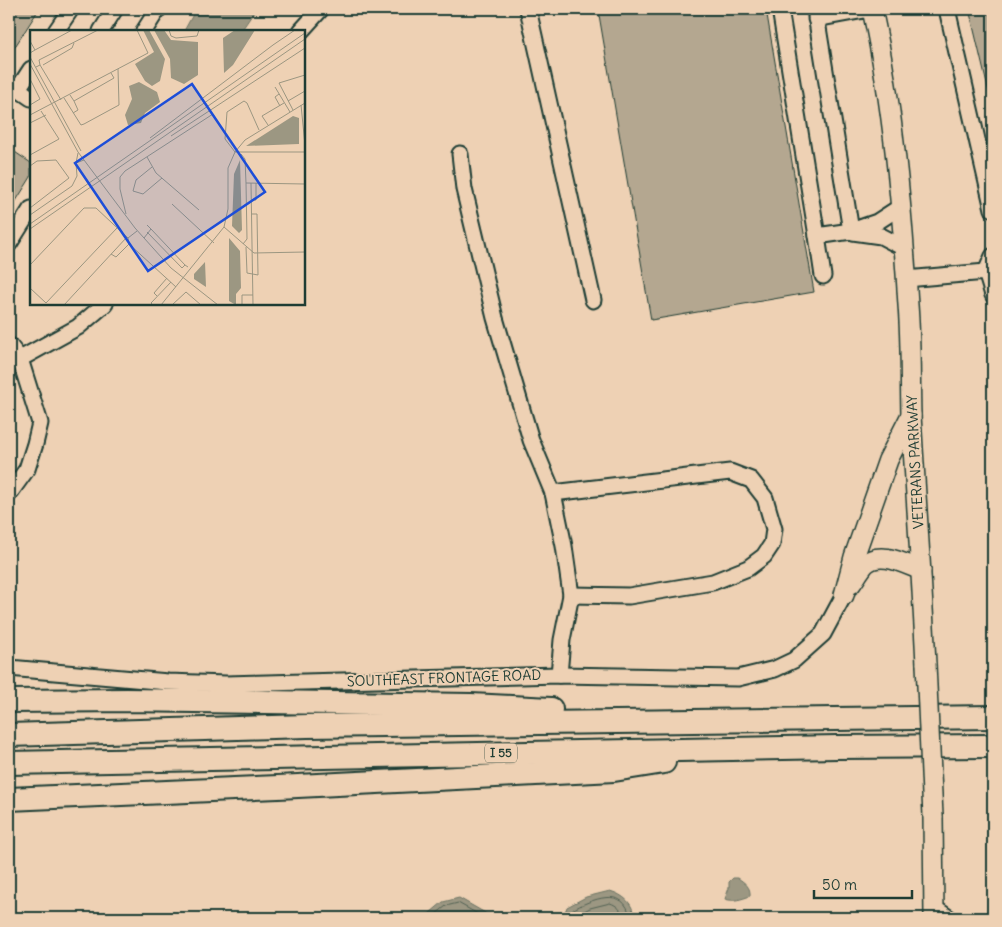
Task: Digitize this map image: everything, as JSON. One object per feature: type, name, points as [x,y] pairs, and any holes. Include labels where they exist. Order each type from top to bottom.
[{"type":"highway","points":[[9,701],[126,700],[471,704],[744,720]]},
{"type":"highway","name":"I 55","points":[[9,735],[307,726],[993,717]]},
{"type":"highway","name":"I 55","points":[[9,763],[993,746]]},
{"type":"highway","points":[[9,799],[614,770],[747,749]]},
{"type":"main road","name":"VETERANS PARKWAY","points":[[871,9],[882,58],[896,151],[904,248],[933,816],[933,913]]},
{"type":"main road","points":[[844,595],[854,557],[888,460],[911,414]]},
{"type":"main road","points":[[844,595],[864,565],[877,558],[884,557],[921,570]]},
{"type":"street","points":[[57,30],[71,9]]},
{"type":"street","points":[[102,30],[115,9]]},
{"type":"street","points":[[145,30],[158,9]]},
{"type":"street","points":[[302,30],[321,9]]},
{"type":"street","points":[[528,9],[592,300]]},
{"type":"street","points":[[780,9],[823,276]]},
{"type":"street","points":[[851,231],[816,14],[871,9]]},
{"type":"street","points":[[947,9],[993,209]]},
{"type":"street","points":[[30,70],[13,86],[30,97]]},
{"type":"street","points":[[460,154],[464,189],[494,318],[532,440],[553,493],[564,546],[571,594],[562,640],[559,675]]},
{"type":"street","points":[[817,236],[851,231],[877,222],[900,207]]},
{"type":"street","points":[[9,244],[30,211]]},
{"type":"street","points":[[851,231],[881,236],[904,248]]},
{"type":"street","points":[[906,279],[990,284],[993,256]]},
{"type":"street","points":[[14,361],[78,327],[104,305]]},
{"type":"street","points":[[9,345],[40,423],[27,469],[9,494]]},
{"type":"street","points":[[553,493],[730,472],[751,480],[765,498],[774,530],[772,544],[764,556],[748,568],[712,582],[629,596],[571,594]]},
{"type":"street","name":"SOUTHEAST FRONTAGE ROAD","points":[[9,668],[168,682],[226,684],[559,675],[738,678],[775,669],[794,660],[823,634],[844,595]]},
{"type":"street","points":[[933,913],[949,918]]},
{"type":"water","points":[[196,9],[256,9],[242,30],[185,30]]},
{"type":"water","points":[[733,878],[738,878],[745,884],[750,890],[750,896],[734,900],[725,899],[729,882]]},
{"type":"water","points":[[610,891],[620,895],[630,904],[634,918],[566,918],[565,912],[567,907],[586,897]]},
{"type":"water","points":[[459,898],[494,918],[424,918],[443,902]]},
{"type":"building","points":[[9,9],[39,9],[9,56]]},
{"type":"building","points":[[598,9],[766,9],[814,292],[651,320]]},
{"type":"building","points":[[969,9],[993,9],[993,93],[989,93]]},
{"type":"building","points":[[9,148],[30,162],[30,179],[9,212]]}]
